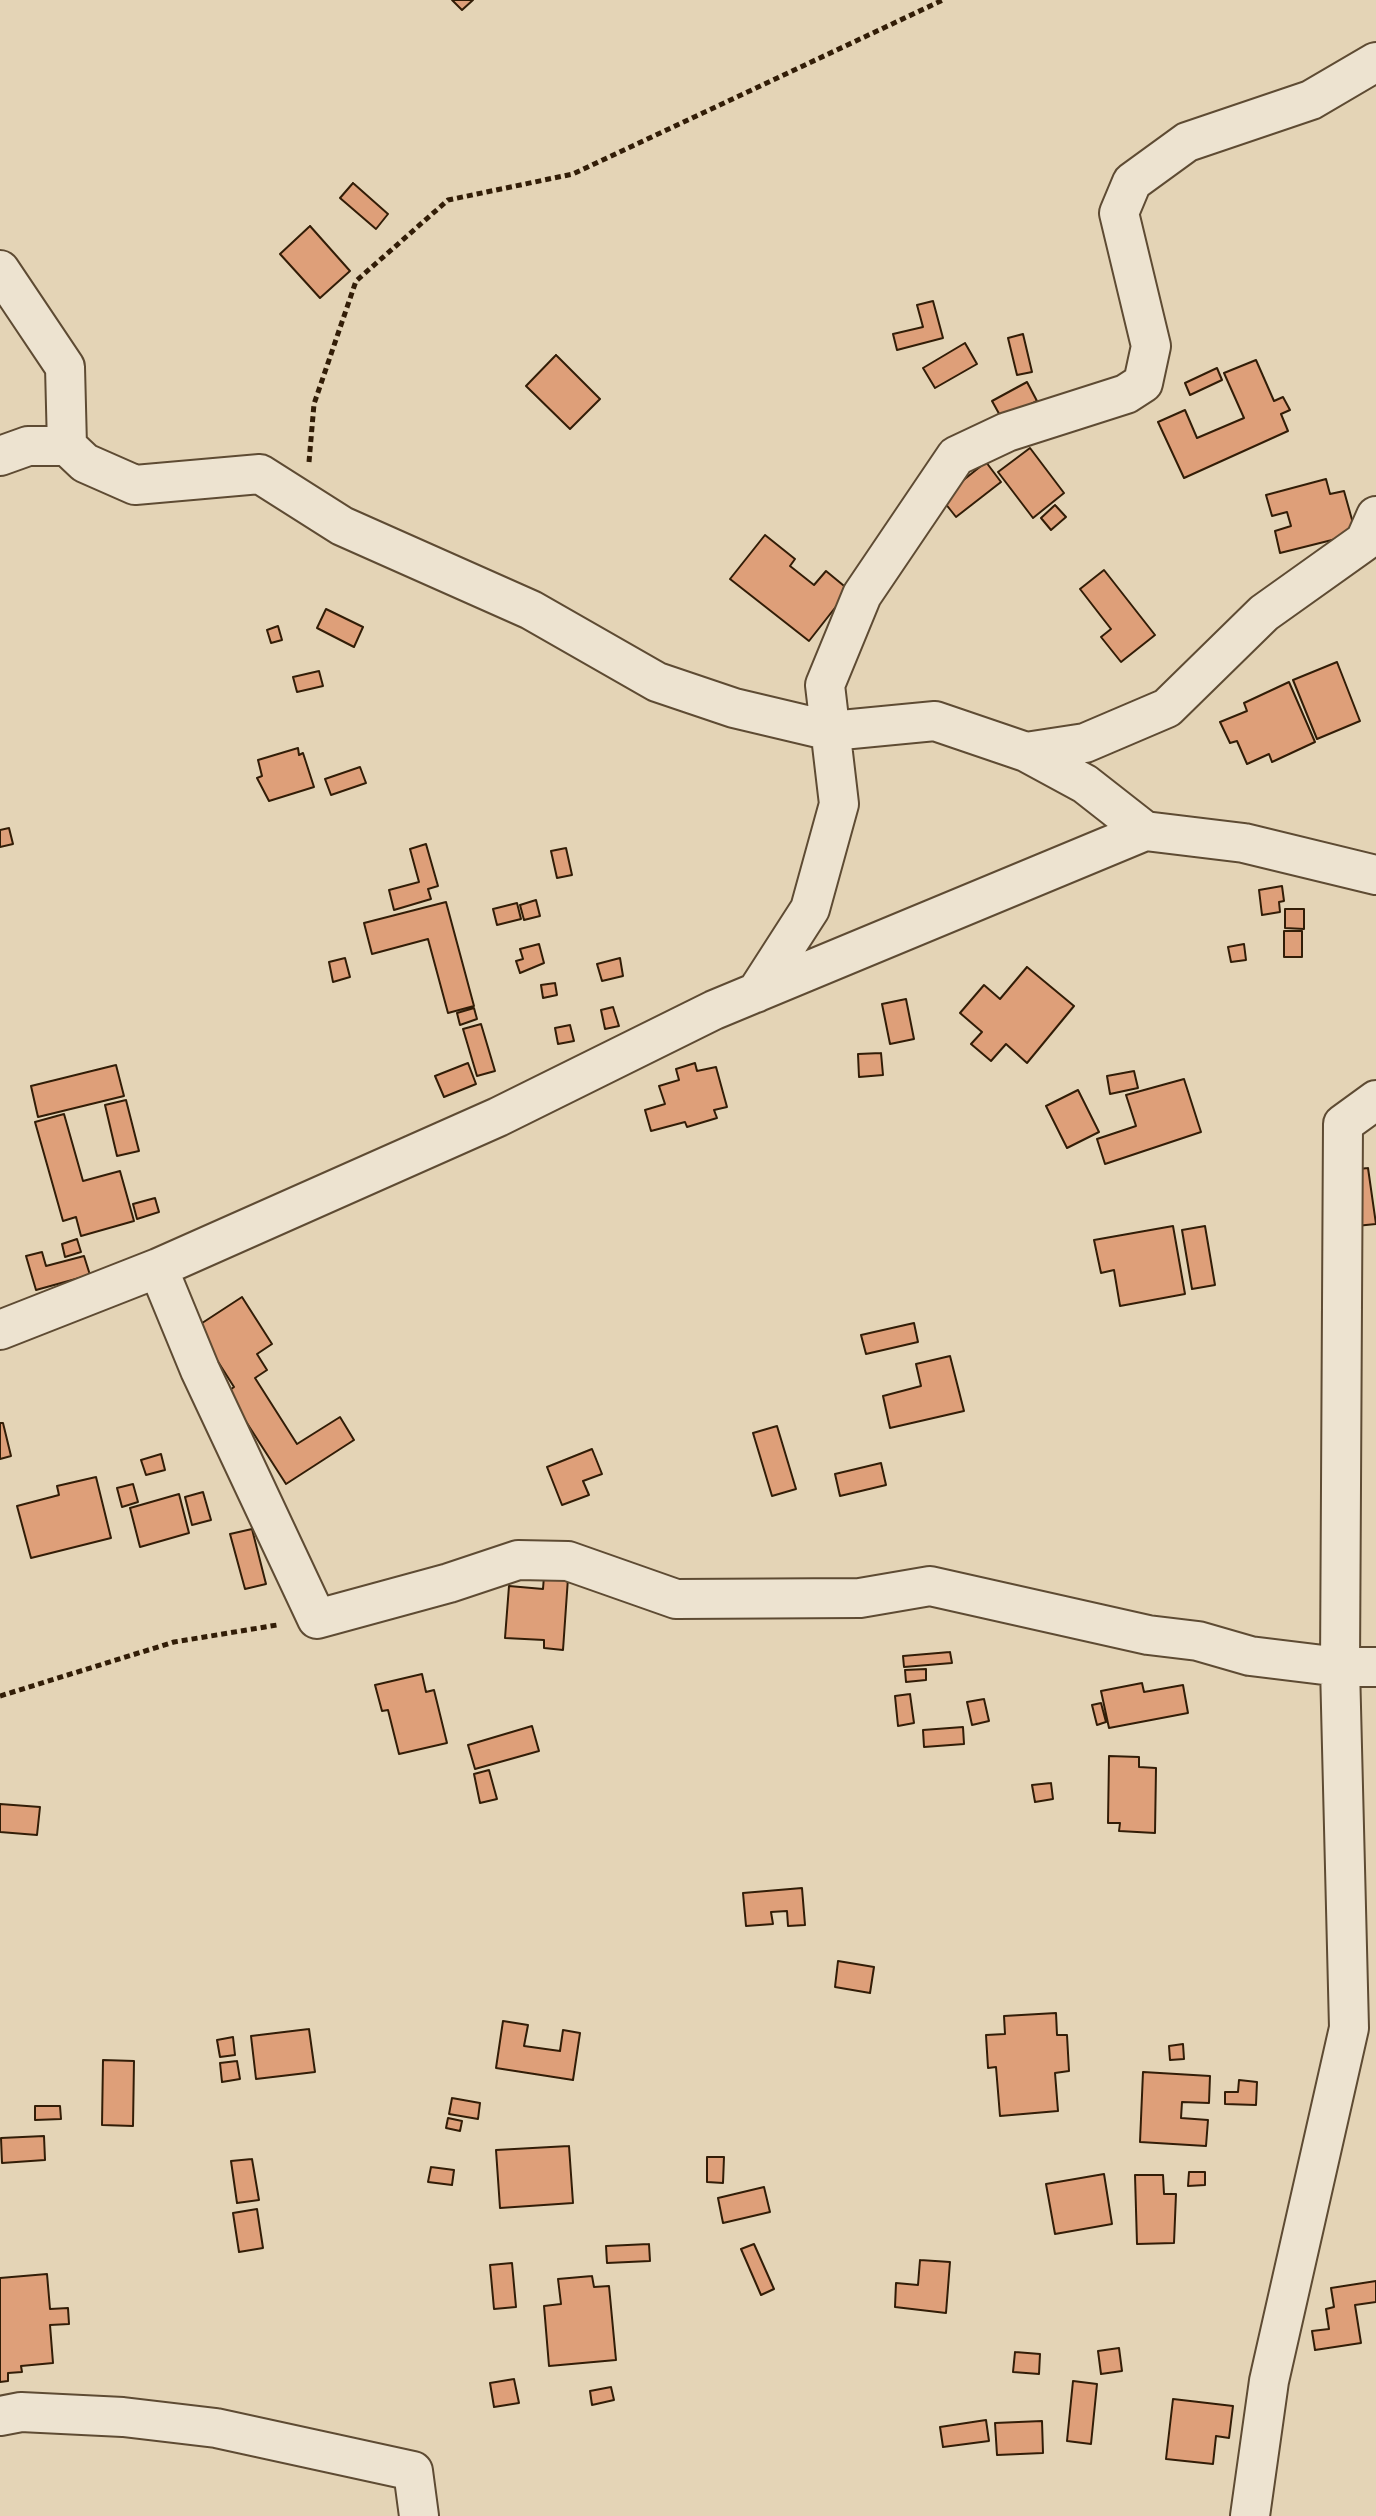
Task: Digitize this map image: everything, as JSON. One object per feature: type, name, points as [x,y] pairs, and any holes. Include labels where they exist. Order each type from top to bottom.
[{"type":"street","points":[[756,993],[810,909],[839,804],[825,685],[862,595],[956,456],[1007,432],[1126,394],[1143,383],[1151,346],[1119,213],[1132,182],[1187,142],[1311,100],[1376,62]]},
{"type":"street","points":[[0,270],[65,367],[67,446]]},
{"type":"street","points":[[0,456],[28,446],[67,446],[85,463],[135,485],[260,474],[356,533],[531,610],[657,682],[734,708],[831,731],[935,721],[1026,752],[1085,784],[1145,831]]},
{"type":"street","points":[[1026,752],[1085,743],[1167,708],[1264,613],[1365,541],[1376,516]]},
{"type":"street","points":[[0,1330],[158,1268],[498,1117],[756,993],[1145,831],[1244,843],[1376,875]]},
{"type":"street","points":[[1250,2516],[1269,2381],[1349,2028],[1358,1667],[1343,1124],[1376,1100]]},
{"type":"street","points":[[158,1268],[200,1370],[317,1619],[449,1583],[518,1560],[568,1561],[676,1599],[860,1598],[930,1586],[1148,1635],[1198,1641],[1250,1656],[1358,1667]]},
{"type":"street","points":[[0,2416],[21,2412],[216,2428],[413,2471],[419,2516]]},
{"type":"path","points":[[321,513],[308,471],[314,404],[356,281],[448,200],[573,174],[943,0]]},
{"type":"path","points":[[0,1696],[174,1642],[317,1619]]},
{"type":"building","points":[[452,0],[473,0],[462,10]]},
{"type":"building","points":[[353,183],[388,214],[376,229],[340,198]]},
{"type":"building","points":[[310,226],[350,271],[320,298],[280,254]]},
{"type":"building","points":[[933,301],[943,338],[897,350],[893,334],[923,327],[917,305]]},
{"type":"building","points":[[1023,334],[1032,372],[1017,375],[1008,338]]},
{"type":"building","points":[[965,343],[977,364],[935,388],[923,368]]},
{"type":"building","points":[[556,355],[600,399],[570,429],[526,386]]},
{"type":"building","points":[[1256,360],[1274,401],[1283,397],[1290,410],[1281,414],[1288,431],[1184,478],[1158,422],[1185,410],[1197,438],[1244,418],[1224,373]]},
{"type":"building","points":[[1217,368],[1222,380],[1190,395],[1185,383]]},
{"type":"building","points":[[1027,382],[1037,401],[1002,419],[992,401]]},
{"type":"building","points":[[1030,448],[1064,493],[1033,518],[998,472]]},
{"type":"building","points":[[986,462],[1001,482],[956,517],[941,498]]},
{"type":"building","points":[[1326,479],[1330,494],[1344,491],[1356,534],[1280,553],[1275,531],[1291,526],[1287,512],[1272,516],[1266,495]]},
{"type":"building","points":[[1055,505],[1066,517],[1051,530],[1041,518]]},
{"type":"building","points":[[765,535],[795,559],[790,566],[814,585],[826,571],[849,590],[809,641],[730,579]]},
{"type":"building","points":[[1104,570],[1155,635],[1121,662],[1101,637],[1111,629],[1080,589]]},
{"type":"building","points":[[326,609],[363,627],[354,647],[317,628]]},
{"type":"building","points":[[278,626],[282,640],[271,643],[267,630]]},
{"type":"building","points":[[1337,662],[1360,721],[1317,739],[1293,680]]},
{"type":"building","points":[[319,671],[323,686],[297,692],[293,677]]},
{"type":"building","points":[[1289,682],[1315,742],[1272,762],[1269,754],[1247,764],[1237,741],[1230,743],[1220,722],[1247,711],[1244,703]]},
{"type":"building","points":[[298,748],[299,755],[303,753],[314,787],[269,801],[257,778],[262,776],[258,760]]},
{"type":"building","points":[[360,767],[366,783],[331,795],[325,779]]},
{"type":"building","points":[[9,828],[13,844],[0,847],[0,830]]},
{"type":"building","points":[[426,844],[438,886],[428,889],[431,899],[394,910],[389,890],[419,882],[410,849]]},
{"type":"building","points":[[566,848],[572,875],[557,878],[551,851]]},
{"type":"building","points":[[1282,886],[1284,901],[1279,902],[1280,912],[1262,915],[1259,890]]},
{"type":"building","points":[[536,900],[540,916],[524,920],[520,905]]},
{"type":"building","points":[[446,902],[474,1006],[448,1013],[428,939],[372,954],[364,923]]},
{"type":"building","points":[[517,903],[521,919],[497,925],[493,909]]},
{"type":"building","points":[[1285,909],[1304,909],[1304,929],[1285,928]]},
{"type":"building","points":[[1284,931],[1302,931],[1302,957],[1284,957]]},
{"type":"building","points":[[539,944],[544,963],[520,973],[516,961],[523,959],[520,949]]},
{"type":"building","points":[[1244,944],[1246,960],[1231,962],[1228,947]]},
{"type":"building","points":[[345,958],[350,977],[333,982],[329,962]]},
{"type":"building","points":[[620,958],[623,976],[602,981],[597,964]]},
{"type":"building","points":[[1027,967],[1074,1006],[1027,1063],[1006,1044],[991,1061],[971,1044],[982,1032],[960,1013],[984,985],[1000,999]]},
{"type":"building","points":[[555,983],[557,995],[543,998],[541,985]]},
{"type":"building","points":[[906,999],[914,1039],[890,1044],[882,1004]]},
{"type":"building","points":[[613,1007],[619,1026],[605,1029],[601,1010]]},
{"type":"building","points":[[474,1008],[477,1019],[460,1025],[457,1013]]},
{"type":"building","points":[[481,1024],[495,1071],[477,1076],[463,1029]]},
{"type":"building","points":[[570,1025],[574,1041],[558,1044],[555,1028]]},
{"type":"building","points":[[881,1053],[883,1075],[859,1077],[858,1054]]},
{"type":"building","points":[[468,1063],[476,1084],[444,1097],[435,1076]]},
{"type":"building","points":[[695,1063],[697,1071],[716,1067],[727,1107],[714,1110],[717,1118],[687,1127],[685,1122],[651,1131],[645,1110],[665,1104],[659,1086],[679,1080],[676,1069]]},
{"type":"building","points":[[116,1065],[124,1096],[38,1117],[31,1086]]},
{"type":"building","points":[[1134,1071],[1138,1088],[1110,1094],[1107,1076]]},
{"type":"building","points":[[1184,1079],[1201,1132],[1105,1164],[1097,1139],[1136,1126],[1126,1095]]},
{"type":"building","points":[[1078,1090],[1099,1132],[1067,1148],[1046,1106]]},
{"type":"building","points":[[126,1100],[139,1151],[117,1156],[105,1105]]},
{"type":"building","points":[[64,1114],[83,1181],[120,1171],[134,1221],[81,1236],[76,1217],[63,1221],[35,1122]]},
{"type":"building","points":[[1368,1168],[1376,1224],[1356,1226],[1350,1170]]},
{"type":"building","points":[[155,1198],[159,1212],[137,1219],[133,1204]]},
{"type":"building","points":[[1173,1226],[1185,1294],[1120,1306],[1114,1270],[1101,1273],[1094,1240]]},
{"type":"building","points":[[1205,1226],[1215,1285],[1192,1289],[1182,1230]]},
{"type":"building","points":[[77,1239],[81,1252],[65,1257],[62,1244]]},
{"type":"building","points":[[42,1252],[46,1266],[84,1256],[90,1275],[36,1290],[26,1256]]},
{"type":"building","points":[[242,1297],[272,1344],[257,1354],[267,1370],[255,1378],[297,1444],[340,1417],[354,1440],[286,1484],[227,1392],[234,1387],[196,1327]]},
{"type":"building","points":[[914,1323],[918,1342],[866,1354],[861,1335]]},
{"type":"building","points":[[950,1356],[964,1411],[890,1428],[883,1396],[921,1386],[916,1364]]},
{"type":"building","points":[[0,1423],[3,1423],[11,1456],[0,1459]]},
{"type":"building","points":[[777,1426],[796,1489],[772,1496],[753,1433]]},
{"type":"building","points":[[592,1449],[602,1474],[583,1481],[589,1495],[562,1505],[547,1467]]},
{"type":"building","points":[[161,1454],[165,1470],[146,1475],[141,1460]]},
{"type":"building","points":[[881,1463],[886,1485],[840,1496],[835,1474]]},
{"type":"building","points":[[96,1477],[111,1538],[31,1558],[17,1506],[59,1495],[57,1486]]},
{"type":"building","points":[[133,1484],[138,1502],[122,1507],[117,1488]]},
{"type":"building","points":[[203,1492],[211,1520],[192,1525],[185,1497]]},
{"type":"building","points":[[179,1494],[189,1533],[140,1547],[130,1508]]},
{"type":"building","points":[[252,1529],[266,1584],[245,1589],[230,1534]]},
{"type":"building","points":[[544,1576],[568,1578],[563,1650],[544,1648],[544,1640],[505,1638],[509,1586],[543,1589]]},
{"type":"building","points":[[950,1652],[952,1663],[904,1667],[903,1656]]},
{"type":"building","points":[[926,1669],[926,1680],[906,1682],[905,1670]]},
{"type":"building","points":[[422,1674],[426,1692],[434,1690],[447,1743],[399,1754],[388,1710],[382,1711],[375,1685]]},
{"type":"building","points":[[1142,1683],[1144,1692],[1183,1685],[1188,1713],[1109,1728],[1101,1691]]},
{"type":"building","points":[[910,1694],[914,1723],[898,1726],[895,1696]]},
{"type":"building","points":[[984,1699],[989,1721],[972,1725],[967,1702]]},
{"type":"building","points":[[1101,1703],[1106,1722],[1097,1725],[1092,1705]]},
{"type":"building","points":[[532,1726],[539,1751],[475,1769],[468,1745]]},
{"type":"building","points":[[963,1727],[964,1744],[924,1747],[923,1730]]},
{"type":"building","points":[[1109,1756],[1139,1757],[1139,1767],[1156,1768],[1155,1833],[1119,1831],[1120,1823],[1108,1823]]},
{"type":"building","points":[[489,1770],[497,1799],[480,1803],[474,1774]]},
{"type":"building","points":[[1051,1783],[1053,1799],[1035,1802],[1032,1785]]},
{"type":"building","points":[[0,1804],[40,1807],[37,1835],[0,1832]]},
{"type":"building","points":[[802,1888],[805,1925],[788,1926],[787,1911],[771,1912],[773,1924],[746,1926],[743,1893]]},
{"type":"building","points":[[838,1961],[874,1967],[870,1993],[835,1987]]},
{"type":"building","points":[[1056,2013],[1057,2035],[1067,2035],[1069,2071],[1055,2073],[1058,2111],[1000,2116],[996,2067],[988,2068],[986,2035],[1005,2034],[1004,2016]]},
{"type":"building","points":[[503,2021],[528,2025],[524,2046],[560,2051],[563,2030],[580,2033],[573,2080],[496,2068]]},
{"type":"building","points":[[309,2029],[315,2072],[256,2079],[251,2036]]},
{"type":"building","points":[[233,2037],[235,2055],[220,2057],[217,2040]]},
{"type":"building","points":[[1183,2044],[1184,2059],[1170,2060],[1169,2046]]},
{"type":"building","points":[[103,2060],[134,2061],[133,2126],[102,2125]]},
{"type":"building","points":[[237,2061],[240,2079],[222,2082],[220,2063]]},
{"type":"building","points":[[1143,2072],[1210,2076],[1209,2103],[1182,2102],[1181,2118],[1208,2120],[1206,2146],[1140,2142]]},
{"type":"building","points":[[1239,2080],[1257,2082],[1256,2105],[1225,2104],[1225,2092],[1238,2092]]},
{"type":"building","points":[[452,2098],[480,2103],[478,2119],[449,2114]]},
{"type":"building","points":[[35,2106],[60,2106],[61,2119],[35,2120]]},
{"type":"building","points":[[448,2118],[462,2121],[460,2131],[446,2128]]},
{"type":"building","points":[[44,2136],[45,2160],[2,2163],[1,2138]]},
{"type":"building","points":[[569,2146],[573,2203],[500,2208],[496,2150]]},
{"type":"building","points":[[707,2157],[724,2157],[723,2183],[707,2182]]},
{"type":"building","points":[[252,2159],[259,2200],[237,2203],[231,2161]]},
{"type":"building","points":[[431,2167],[454,2170],[452,2185],[428,2182]]},
{"type":"building","points":[[1189,2172],[1205,2172],[1205,2185],[1188,2186]]},
{"type":"building","points":[[1104,2174],[1112,2224],[1055,2234],[1046,2184]]},
{"type":"building","points":[[1135,2175],[1163,2175],[1164,2194],[1176,2194],[1174,2243],[1137,2244]]},
{"type":"building","points":[[764,2187],[770,2212],[723,2223],[718,2198]]},
{"type":"building","points":[[257,2209],[263,2248],[239,2252],[233,2213]]},
{"type":"building","points":[[649,2244],[650,2261],[607,2263],[606,2246]]},
{"type":"building","points":[[754,2244],[774,2289],[761,2295],[741,2249]]},
{"type":"building","points":[[920,2260],[950,2262],[946,2313],[895,2307],[896,2283],[918,2285]]},
{"type":"building","points":[[512,2263],[516,2307],[494,2309],[490,2265]]},
{"type":"building","points":[[47,2274],[50,2309],[68,2308],[69,2324],[50,2325],[53,2363],[21,2366],[22,2372],[8,2373],[8,2381],[0,2382],[0,2278]]},
{"type":"building","points":[[592,2276],[594,2287],[609,2286],[616,2360],[549,2366],[544,2306],[561,2304],[558,2279]]},
{"type":"building","points":[[1376,2281],[1376,2302],[1355,2305],[1361,2343],[1315,2350],[1312,2331],[1329,2329],[1326,2309],[1334,2307],[1331,2288]]},
{"type":"building","points":[[1119,2348],[1122,2371],[1101,2374],[1098,2351]]},
{"type":"building","points":[[1015,2352],[1040,2354],[1039,2374],[1013,2372]]},
{"type":"building","points":[[514,2379],[519,2403],[494,2407],[490,2383]]},
{"type":"building","points":[[1073,2381],[1097,2384],[1091,2444],[1067,2441]]},
{"type":"building","points":[[611,2387],[614,2400],[592,2405],[590,2391]]},
{"type":"building","points":[[1173,2399],[1233,2406],[1229,2438],[1216,2436],[1213,2464],[1166,2459]]},
{"type":"building","points":[[986,2420],[989,2441],[943,2447],[940,2427]]},
{"type":"building","points":[[1042,2421],[1043,2453],[997,2455],[995,2423]]}]
